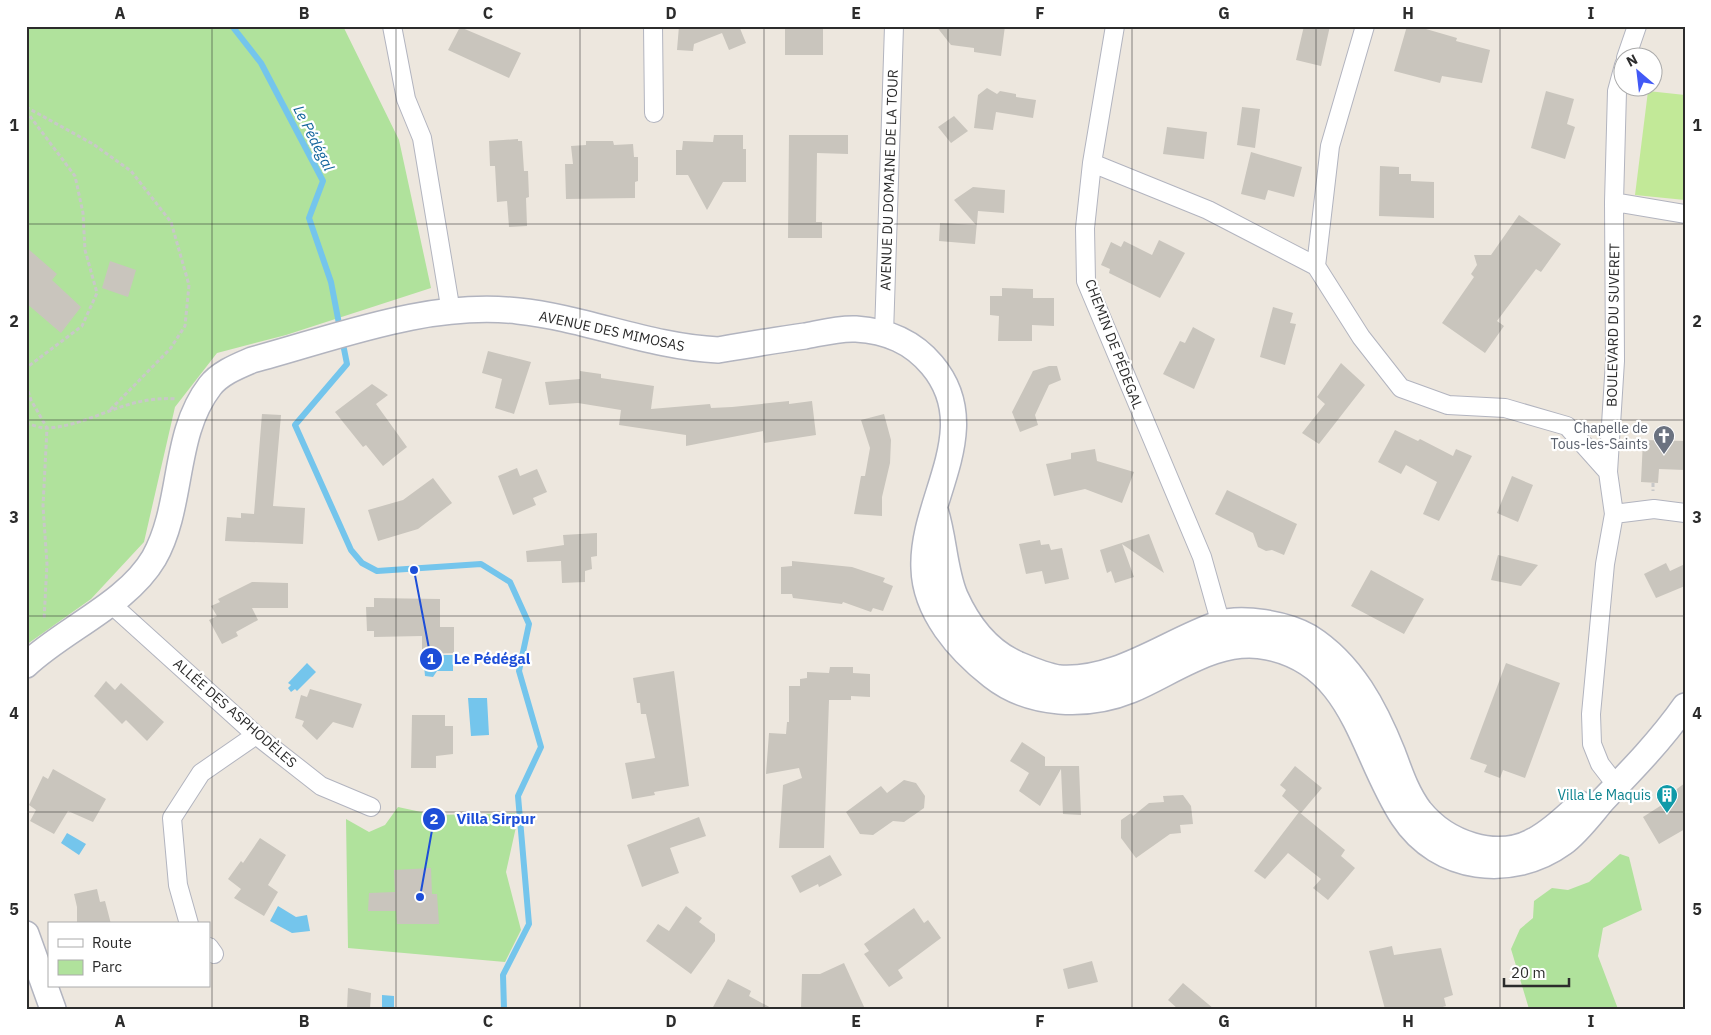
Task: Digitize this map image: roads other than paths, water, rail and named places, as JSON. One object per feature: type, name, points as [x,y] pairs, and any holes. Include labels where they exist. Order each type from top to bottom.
[{"type":"street","points":[[392,26],[406,99],[422,138],[451,312]]},
{"type":"street","points":[[654,26],[654,113]]},
{"type":"street","name":"AVENUE DU DOMAINE DE LA TOUR","points":[[884,334],[894,26]]},
{"type":"street","name":"CHEMIN DE PÉDEGAL","points":[[1115,26],[1092,163],[1085,228],[1086,281],[1202,557],[1228,648]]},
{"type":"street","points":[[1316,266],[1330,146],[1365,26]]},
{"type":"street","points":[[1629,48],[1636,26]]},
{"type":"street","name":"BOULEVARD DU SUVERET","points":[[1613,781],[1600,764],[1592,744],[1591,714],[1604,564],[1614,514],[1608,472],[1615,361],[1614,202],[1617,98]]},
{"type":"street","points":[[1092,163],[1208,210],[1316,266],[1361,337],[1401,388],[1448,405],[1505,408],[1567,426],[1608,472]]},
{"type":"street","points":[[1614,202],[1685,214]]},
{"type":"street","name":"AVENUE DES MIMOSAS","points":[[110,603],[139,577],[153,558],[169,522],[189,428],[211,385],[226,372],[252,360],[434,312],[517,311],[568,319],[674,346],[718,350],[853,329],[884,334],[909,342],[926,357],[940,374],[948,391],[953,418],[953,447],[926,537],[924,570],[932,605],[970,643],[1003,683],[1028,696],[1060,702],[1092,700],[1128,692],[1199,656],[1228,648],[1263,646],[1290,653],[1322,673],[1338,690],[1351,710],[1382,780],[1406,821],[1434,848],[1457,860],[1482,867],[1512,866],[1538,857],[1565,842],[1613,781]]},
{"type":"street","points":[[1614,514],[1654,509],[1685,513]]},
{"type":"street","points":[[34,658],[110,603]]},
{"type":"street","name":"ALLÉE DES ASPHODÈLES","points":[[110,603],[256,735],[321,786],[371,807]]},
{"type":"street","name":"AVENUE DES MIMOSAS","points":[[970,643],[1029,669],[1058,678],[1088,676],[1118,668],[1221,623],[1259,622],[1288,626],[1309,637],[1329,652],[1349,672],[1370,703],[1406,787],[1419,810],[1434,826],[1451,838],[1478,848],[1507,848],[1534,842],[1560,824],[1613,781],[1669,728],[1685,705]]},
{"type":"street","points":[[188,922],[178,885],[172,818],[201,773],[256,735]]},
{"type":"street","points":[[26,934],[51,1003]]},
{"type":"water","points":[[423,655],[453,655],[453,671],[437,671],[433,677],[425,676]]},
{"type":"water","points":[[307,663],[316,672],[297,691],[295,689],[291,692],[288,688],[291,685],[288,683]]},
{"type":"water","points":[[468,698],[487,698],[489,735],[471,736]]},
{"type":"water","points":[[67,833],[86,844],[79,855],[61,843]]},
{"type":"water","points":[[278,906],[296,917],[307,915],[310,931],[292,933],[270,921]]},
{"type":"water","points":[[382,995],[394,996],[394,1009],[382,1009]]},
{"type":"waterway","name":"Le Pédégal","points":[[232,26],[261,63],[323,181],[309,218],[331,282],[340,329]]},
{"type":"waterway","name":"Le Pédégal","points":[[342,339],[347,364],[295,425],[351,550],[362,563],[377,571],[481,564],[510,582],[529,624],[519,671],[541,747],[518,796],[529,924],[503,975],[504,1009]]},
{"type":"place","name":"Chapelle de Tous-les-Saints","points":[[1664,455]]},
{"type":"place","name":"Le Pédégal","points":[[414,570]]},
{"type":"place","name":"Villa Le Maquis","points":[[1667,814]]},
{"type":"place","name":"Villa Sirpur","points":[[420,897]]}]
